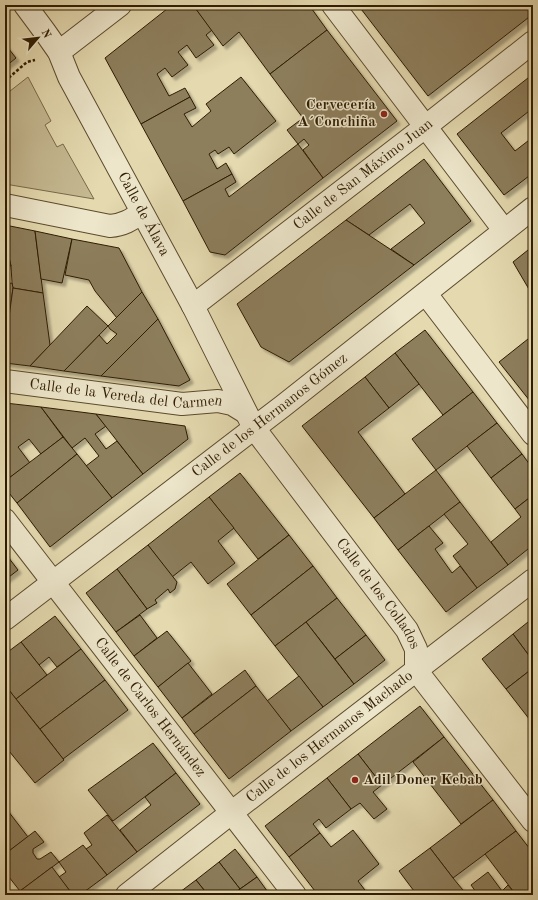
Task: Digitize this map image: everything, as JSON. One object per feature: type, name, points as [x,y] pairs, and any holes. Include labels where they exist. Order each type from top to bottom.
[{"type":"street","name":"Calle de Álava","points":[[25,5],[59,52],[69,77],[141,213],[193,306],[250,420]]},
{"type":"street","points":[[59,52],[120,5]]},
{"type":"street","points":[[333,5],[504,230]]},
{"type":"street","name":"Calle de San Máximo Juan","points":[[193,306],[426,127],[533,42]]},
{"type":"street","points":[[5,205],[110,226],[119,225],[129,221],[141,213]]},
{"type":"street","name":"Calle de los Hermanos Gómez","points":[[5,619],[54,583],[250,420],[426,294],[533,208]]},
{"type":"street","points":[[426,294],[533,434]]},
{"type":"street","name":"Calle de la Vereda del Carmen","points":[[5,381],[182,404],[218,401],[232,404],[250,420]]},
{"type":"street","name":"Calle de los Collados","points":[[250,420],[407,630],[416,649],[416,670],[533,821]]},
{"type":"street","name":"Calle de Carlos Hernández","points":[[5,520],[295,895]]},
{"type":"street","name":"Calle de los Hermanos Machado","points":[[127,895],[533,580]]},
{"type":"path","points":[[5,81],[27,62],[59,52]]},
{"type":"shaded area","points":[[28,77],[51,121],[45,125],[57,147],[63,144],[94,199],[5,184],[5,95]]},
{"type":"building","points":[[172,5],[193,5],[212,30],[206,35],[214,45],[196,58],[187,45],[178,52],[188,65],[172,77],[165,68],[157,74],[169,96],[185,88],[190,97],[141,124],[105,58]]},
{"type":"building","points":[[193,5],[309,5],[327,30],[270,74],[239,32],[223,46]]},
{"type":"building","points":[[358,5],[526,5],[533,12],[533,14],[428,96]]},
{"type":"building","points":[[327,30],[397,121],[323,178],[303,150],[309,145],[304,139],[298,144],[287,130],[303,118],[270,74]]},
{"type":"building","points":[[5,44],[16,58],[5,67]]},
{"type":"building","points":[[533,74],[533,108],[501,133],[515,151],[533,137],[533,173],[504,195],[457,134]]},
{"type":"building","points":[[241,77],[276,121],[234,154],[229,147],[218,154],[215,150],[209,154],[217,169],[226,163],[232,174],[183,201],[141,124],[190,97],[196,108],[184,114],[192,127],[211,111],[206,104]]},
{"type":"building","points":[[298,144],[323,178],[225,255],[210,252],[183,201],[232,174],[236,182],[225,189],[229,197]]},
{"type":"building","points":[[424,159],[471,221],[414,265],[391,249],[425,223],[410,204],[369,235],[346,220]]},
{"type":"building","points":[[346,220],[414,265],[289,362],[261,347],[237,304]]},
{"type":"building","points":[[5,225],[35,231],[43,293],[13,288],[11,266],[5,242]]},
{"type":"building","points":[[35,231],[72,239],[62,283],[41,279]]},
{"type":"building","points":[[72,239],[119,248],[142,292],[117,318],[95,291],[89,280],[65,275]]},
{"type":"building","points":[[5,242],[11,266],[5,265]]},
{"type":"building","points":[[533,246],[533,296],[513,262]]},
{"type":"building","points":[[12,283],[13,288],[5,346],[5,284]]},
{"type":"building","points":[[13,288],[43,293],[50,345],[30,366],[5,363],[5,346]]},
{"type":"building","points":[[142,292],[158,319],[101,376],[64,371],[99,335],[107,344],[117,334],[108,326]]},
{"type":"building","points":[[87,306],[108,326],[64,371],[30,366]]},
{"type":"building","points":[[158,319],[190,380],[179,386],[101,376]]},
{"type":"building","points":[[425,330],[473,392],[443,415],[395,353]]},
{"type":"building","points":[[533,335],[533,398],[530,401],[499,362]]},
{"type":"building","points":[[395,353],[419,384],[389,408],[365,377]]},
{"type":"building","points":[[365,377],[389,408],[358,432],[405,494],[374,518],[302,426]]},
{"type":"building","points":[[473,392],[497,423],[436,470],[412,439]]},
{"type":"building","points":[[5,403],[41,407],[63,437],[41,454],[29,439],[18,447],[30,463],[5,481]]},
{"type":"building","points":[[41,407],[96,414],[106,426],[95,434],[106,449],[117,441],[143,474],[112,498],[86,466],[99,456],[85,438],[72,448]]},
{"type":"building","points":[[96,414],[185,426],[188,439],[143,474]]},
{"type":"building","points":[[497,423],[522,454],[491,478],[467,446]]},
{"type":"building","points":[[63,437],[77,454],[17,503],[5,488],[5,481]]},
{"type":"building","points":[[77,454],[112,498],[50,547],[17,503]]},
{"type":"building","points":[[522,454],[533,469],[533,495],[515,509],[491,478]]},
{"type":"building","points":[[436,470],[460,502],[398,550],[374,518]]},
{"type":"building","points":[[240,473],[289,535],[258,559],[209,497]]},
{"type":"building","points":[[533,495],[533,545],[508,565],[491,542],[521,517],[515,509]]},
{"type":"building","points":[[209,497],[234,528],[218,541],[235,563],[208,584],[191,562],[172,577],[148,545]]},
{"type":"building","points":[[460,502],[508,565],[477,588],[453,556],[468,544],[444,514]]},
{"type":"building","points":[[429,526],[443,543],[435,549],[452,573],[460,566],[477,588],[446,612],[398,550]]},
{"type":"building","points":[[289,535],[313,566],[251,615],[227,584]]},
{"type":"building","points":[[148,545],[177,582],[175,589],[170,593],[168,589],[155,600],[157,603],[147,609],[117,569]]},
{"type":"building","points":[[5,553],[18,570],[5,580]]},
{"type":"building","points":[[313,566],[337,598],[275,646],[251,615]]},
{"type":"building","points":[[117,569],[147,609],[116,632],[86,593]]},
{"type":"building","points":[[337,598],[366,635],[335,659],[306,622]]},
{"type":"building","points":[[140,615],[157,638],[134,656],[116,632]]},
{"type":"building","points":[[55,616],[81,649],[57,667],[49,657],[39,665],[21,642]]},
{"type":"building","points":[[533,618],[533,661],[513,634]]},
{"type":"building","points":[[306,622],[354,684],[323,707],[275,646]]},
{"type":"building","points":[[167,631],[191,661],[158,687],[134,656]]},
{"type":"building","points":[[513,634],[533,661],[533,668],[506,689],[482,659]]},
{"type":"building","points":[[366,635],[385,660],[354,684],[335,659]]},
{"type":"building","points":[[21,642],[47,675],[16,699],[5,685],[5,654]]},
{"type":"building","points":[[81,649],[105,680],[40,729],[16,699]]},
{"type":"building","points":[[188,663],[212,694],[182,718],[158,687]]},
{"type":"building","points":[[533,668],[533,717],[530,720],[506,689]]},
{"type":"building","points":[[245,670],[256,686],[194,734],[182,718]]},
{"type":"building","points":[[299,676],[323,707],[291,731],[267,701]]},
{"type":"building","points":[[105,680],[128,710],[63,759],[40,729]]},
{"type":"building","points":[[5,685],[64,760],[35,783],[5,746]]},
{"type":"building","points":[[256,686],[291,731],[229,779],[194,734]]},
{"type":"building","points":[[420,706],[444,737],[382,785],[358,754]]},
{"type":"building","points":[[444,737],[493,800],[461,824],[413,762]]},
{"type":"building","points":[[153,743],[176,773],[113,821],[88,790]]},
{"type":"building","points":[[358,754],[382,785],[373,792],[387,809],[374,819],[360,803],[351,809],[327,778]]},
{"type":"building","points":[[176,773],[200,804],[137,852],[120,830],[151,805],[145,797]]},
{"type":"building","points":[[327,778],[351,809],[326,828],[319,819],[313,824],[320,833],[289,857],[265,826]]},
{"type":"building","points":[[493,800],[516,831],[453,878],[430,848]]},
{"type":"building","points":[[5,807],[28,837],[5,854]]},
{"type":"building","points":[[107,815],[137,852],[107,875],[86,849],[92,845],[84,833]]},
{"type":"building","points":[[353,830],[379,864],[358,881],[368,894],[318,895],[289,857],[320,833],[331,847]]},
{"type":"building","points":[[35,831],[44,842],[33,849],[33,853],[37,859],[40,859],[51,852],[59,862],[20,891],[5,872],[5,854]]},
{"type":"building","points":[[516,831],[533,853],[533,895],[516,895],[485,854]]},
{"type":"building","points":[[83,845],[107,875],[80,895],[73,895],[59,877],[66,872],[59,862]]},
{"type":"building","points":[[430,848],[467,895],[417,895],[399,871]]},
{"type":"building","points":[[235,849],[257,877],[240,889],[219,862]]},
{"type":"building","points":[[219,862],[240,889],[233,895],[208,895],[196,880]]},
{"type":"building","points":[[52,867],[73,895],[23,895],[20,891]]},
{"type":"building","points":[[488,872],[502,891],[508,885],[516,895],[478,895],[471,885]]},
{"type":"building","points":[[257,877],[270,895],[233,895],[240,889]]},
{"type":"building","points":[[196,880],[208,895],[176,895]]},
{"type":"place","name":"Cervecería A´Conchiña","points":[[384,114]]},
{"type":"place","name":"Adil Doner Kebab","points":[[355,780]]}]
